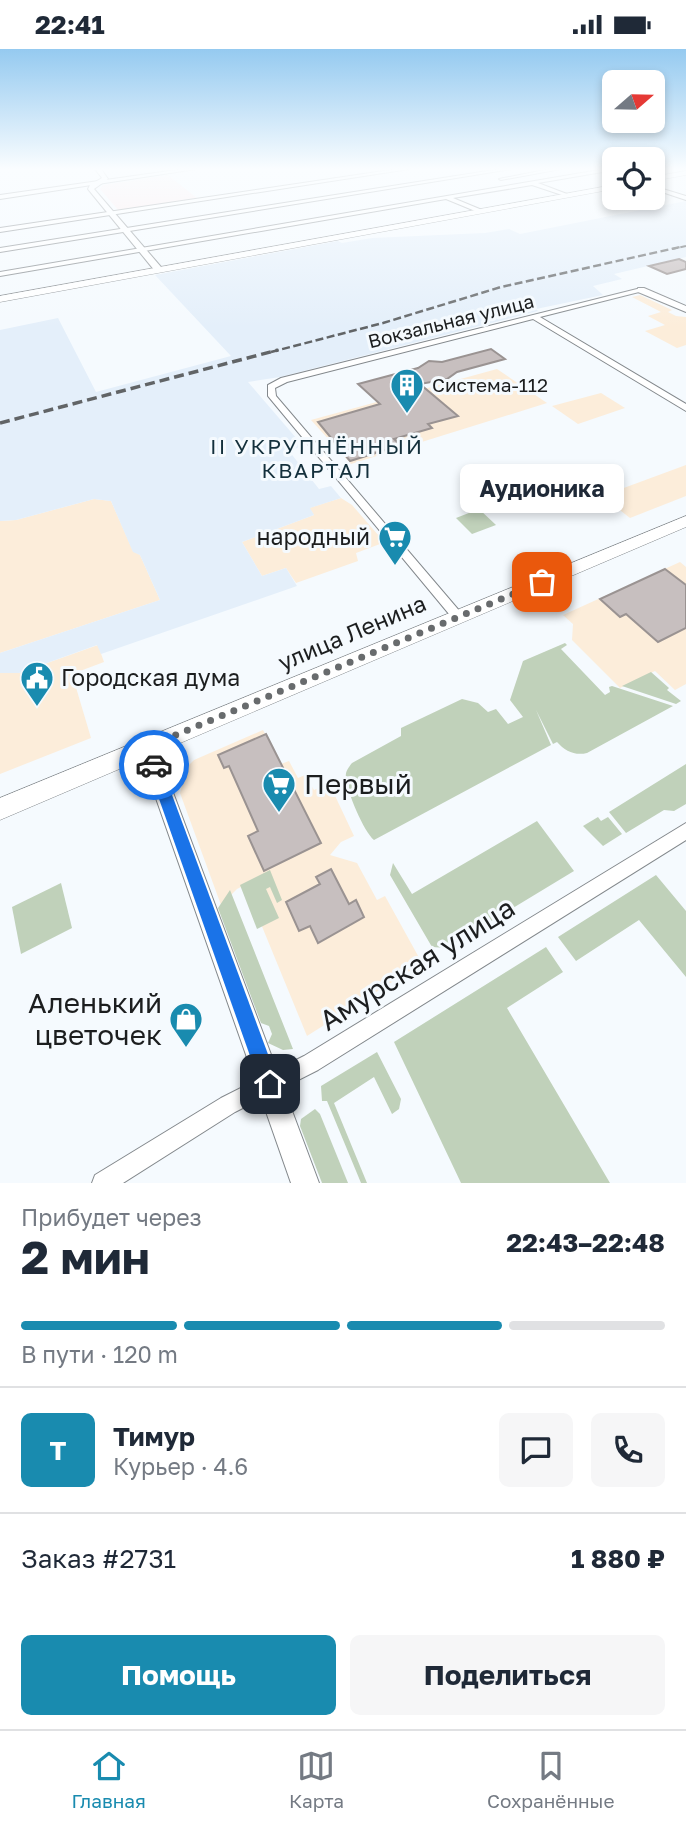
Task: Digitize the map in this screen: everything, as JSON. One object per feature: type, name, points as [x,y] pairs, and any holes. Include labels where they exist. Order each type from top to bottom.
[{"type":"main road","points":[[0,299],[419,222]]},
{"type":"main road","name":"улица Ленина","points":[[0,809],[686,521]]},
{"type":"street","points":[[0,230],[56,222]]},
{"type":"street","points":[[117,222],[158,269]]},
{"type":"street","points":[[0,250],[175,222]]},
{"type":"street","points":[[0,274],[299,222]]},
{"type":"street","points":[[642,290],[686,310]]},
{"type":"street","name":"Вокзальная улица","points":[[458,617],[272,396],[271,387],[287,379],[642,290]]},
{"type":"street","points":[[533,316],[686,408]]},
{"type":"street","points":[[147,747],[305,1183]]},
{"type":"street","name":"Амурская улица","points":[[103,1183],[228,1105],[311,1063],[686,831]]},
{"type":"shaded area","points":[[581,222],[686,222],[686,257],[614,274],[622,279],[593,286],[603,295],[536,309],[538,311],[280,377],[248,382],[303,446],[289,451],[319,489],[331,486],[341,498],[310,508],[314,515],[242,542],[262,576],[286,568],[297,586],[101,654],[97,645],[19,673],[0,673],[0,653],[160,600],[140,555],[133,552],[111,501],[94,499],[16,520],[0,521],[0,330],[58,318],[96,392],[231,356],[155,275],[338,241],[342,243],[372,238],[485,233],[509,229],[520,234]]},
{"type":"shaded area","points":[[640,295],[672,310],[668,312],[676,316],[686,317],[686,345],[677,348],[645,331],[665,325],[648,316],[661,312],[632,297]]},
{"type":"shaded area","points":[[497,369],[547,403],[351,464],[311,420]]},
{"type":"shaded area","points":[[601,393],[625,408],[578,424],[552,406]]},
{"type":"shaded area","points":[[686,465],[686,496],[630,518],[602,496]]},
{"type":"shaded area","points":[[341,498],[352,505],[379,536],[380,544],[356,553],[358,561],[296,583],[286,568],[262,576],[242,542],[314,515],[309,508]]},
{"type":"shaded area","points":[[94,499],[111,501],[133,551],[140,555],[160,600],[0,653],[0,521],[16,520]]},
{"type":"shaded area","points":[[680,562],[686,567],[686,684],[675,690],[655,671],[620,688],[572,640],[573,624],[563,615]]},
{"type":"shaded area","points":[[98,645],[104,662],[72,674],[91,738],[0,774],[0,673],[19,673]]},
{"type":"shaded area","points":[[263,730],[281,764],[289,761],[298,778],[305,775],[314,790],[329,783],[354,836],[341,842],[330,855],[357,863],[377,900],[385,896],[422,963],[307,1036],[245,885],[221,905],[180,793],[188,766],[194,760]]},
{"type":"green space","points":[[479,509],[496,525],[472,534],[456,518]]},
{"type":"green space","points":[[565,643],[567,645],[561,649],[605,695],[610,692],[609,687],[612,686],[673,706],[583,754],[570,752],[557,742],[553,744],[536,710],[551,745],[374,840],[361,821],[349,792],[346,774],[352,763],[401,736],[401,728],[462,699],[478,703],[488,712],[496,709],[508,724],[523,717],[510,700],[523,661]]},
{"type":"green space","points":[[651,672],[681,701],[676,704],[622,686]]},
{"type":"green space","points":[[686,764],[686,804],[674,811],[664,810],[626,833],[609,812]]},
{"type":"green space","points":[[598,817],[601,821],[608,817],[622,834],[603,846],[583,826]]},
{"type":"green space","points":[[537,821],[574,871],[447,948],[432,947],[390,875],[393,863],[412,894]]},
{"type":"green space","points":[[270,870],[282,900],[277,903],[270,887],[266,889],[279,918],[257,929],[240,885]]},
{"type":"green space","points":[[656,875],[686,911],[686,977],[639,920],[576,961],[558,937]]},
{"type":"green space","points":[[61,883],[72,928],[21,954],[12,907]]},
{"type":"green space","points":[[230,890],[293,1049],[283,1050],[268,1043],[272,1034],[269,1026],[261,1023],[218,908]]},
{"type":"green space","points":[[546,947],[563,972],[507,1008],[610,1183],[461,1183],[394,1042]]},
{"type":"green space","points":[[377,1052],[401,1099],[399,1109],[392,1114],[374,1077],[334,1103],[367,1183],[361,1183],[327,1101],[322,1101],[321,1086]]},
{"type":"green space","points":[[315,1109],[320,1114],[348,1183],[322,1183],[300,1126],[301,1119]]},
{"type":"building","points":[[679,259],[686,262],[686,269],[667,274],[649,266]]},
{"type":"building","points":[[491,349],[505,359],[457,372],[447,379],[420,384],[458,416],[428,424],[432,428],[394,439],[401,445],[350,461],[318,422],[380,404],[358,384],[418,368],[429,361],[442,362]]},
{"type":"building","points":[[665,569],[686,585],[686,628],[658,642],[626,614],[620,617],[600,599]]},
{"type":"building","name":"Первый","points":[[266,734],[321,843],[264,871],[248,836],[258,831],[229,766],[224,768],[218,755]]},
{"type":"building","points":[[331,869],[349,904],[356,900],[364,917],[318,943],[310,926],[299,931],[286,902],[320,884],[316,877]]},
{"type":"railway","points":[[672,249],[686,246]]},
{"type":"railway","points":[[271,352],[383,323],[501,287],[680,247]]},
{"type":"railway","points":[[0,423],[278,350]]},
{"type":"way so far","points":[[154,765],[147,747],[542,582]]},
{"type":"place","name":"Система-112","points":[[407,415]]},
{"type":"place","name":"народный","points":[[395,567]]},
{"type":"place","name":"Аудионика","points":[[542,582]]},
{"type":"place","name":"Городская дума","points":[[37,708]]},
{"type":"place","name":"Первый","points":[[279,814]]},
{"type":"place","name":"Аленький цветочек","points":[[186,1049]]},
{"type":"district","name":"II УКРУПНЁННЫЙ КВАРТАЛ","points":[[317,459]]},
{"type":"route","points":[[154,765],[270,1084]]}]
